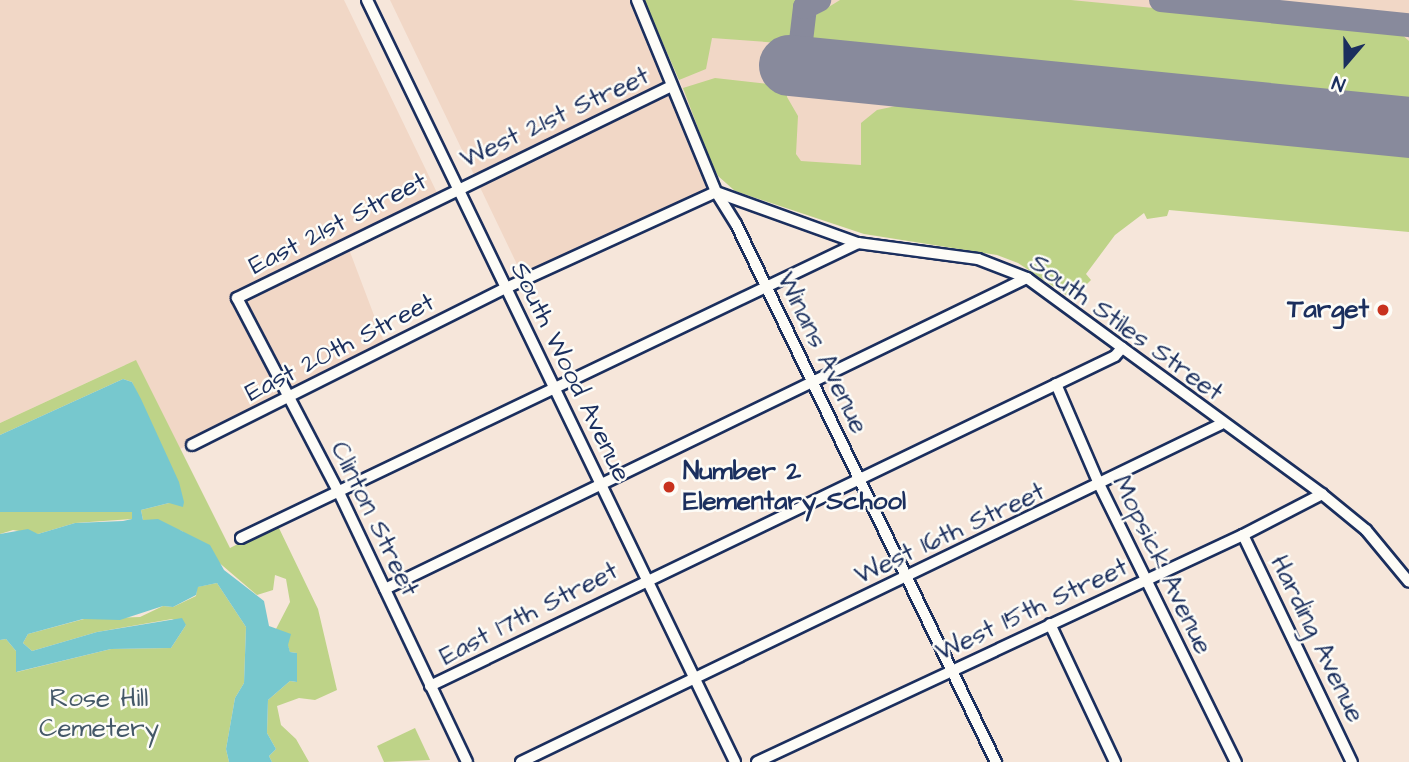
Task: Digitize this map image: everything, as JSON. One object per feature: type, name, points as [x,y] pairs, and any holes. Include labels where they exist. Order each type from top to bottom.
[{"type":"street","name":"South Wood Avenue","points":[[367,0],[735,762]]},
{"type":"street","points":[[637,0],[716,192]]},
{"type":"street","name":"West 21st Street","points":[[457,188],[671,86]]},
{"type":"street","name":"East 21st Street","points":[[237,298],[457,188]]},
{"type":"street","name":"South Stiles Street","points":[[716,192],[772,216],[859,243],[978,258],[1027,278],[1221,424],[1322,494],[1385,550],[1409,582]]},
{"type":"street","name":"Winans Avenue","points":[[716,192],[766,285],[996,762]]},
{"type":"street","name":"East 20th Street","points":[[192,445],[506,288],[716,192]]},
{"type":"street","points":[[241,538],[766,285],[859,243]]},
{"type":"street","points":[[385,589],[1027,278]]},
{"type":"street","name":"Clinton Street","points":[[237,298],[291,396],[467,762]]},
{"type":"street","name":"East 17th Street","points":[[430,686],[646,579],[1115,356],[1122,348]]},
{"type":"street","name":"Mopsick Avenue","points":[[1056,384],[1100,486],[1236,762]]},
{"type":"street","name":"West 16th Street","points":[[521,762],[1100,486],[1221,424]]},
{"type":"street","name":"West 15th Street","points":[[757,762],[1243,535],[1322,494]]},
{"type":"street","name":"Harding Avenue","points":[[1243,535],[1352,762]]},
{"type":"street","points":[[1049,624],[1115,762]]},
{"type":"shaded area","points":[[0,0],[344,0],[440,199],[347,244],[386,347],[180,449],[125,365],[0,423]]},
{"type":"shaded area","points":[[390,0],[685,0],[644,11],[702,161],[721,188],[525,281]]},
{"type":"shaded area","points":[[739,0],[1409,0],[1409,230],[710,160],[665,43]]},
{"type":"green space","points":[[644,0],[809,0],[797,18],[793,44],[712,38],[706,69],[679,80]]},
{"type":"green space","points":[[840,0],[1071,0],[1399,32],[1409,41],[1409,98],[810,40],[814,16]]},
{"type":"green space","points":[[715,78],[787,86],[787,97],[798,116],[796,154],[801,161],[861,165],[861,123],[877,110],[896,106],[898,101],[1409,152],[1409,232],[1169,210],[1167,216],[1147,219],[1144,213],[1115,235],[1086,274],[1091,280],[1072,299],[1018,263],[997,255],[864,234],[735,191],[718,176],[683,88]]},
{"type":"green space","points":[[136,360],[230,548],[277,524],[318,609],[337,690],[315,700],[299,698],[277,706],[281,725],[296,739],[309,762],[272,762],[269,756],[276,749],[267,733],[268,700],[290,681],[297,682],[297,653],[290,652],[283,632],[276,629],[290,602],[286,579],[275,575],[273,590],[257,595],[182,531],[143,520],[141,510],[169,503],[180,488],[132,382],[123,379],[0,435],[0,423]]},
{"type":"green space","points":[[0,512],[132,512],[132,519],[75,523],[38,534],[13,530],[0,534]]},
{"type":"green space","name":"Rose Hill Cemetery","points":[[217,583],[246,627],[244,683],[235,698],[226,749],[229,762],[0,762],[0,640],[6,639],[16,651],[17,672],[111,649],[171,648],[186,625],[172,619],[97,632],[32,651],[23,643],[28,634],[84,619],[140,617],[163,606],[173,607],[196,596],[197,587]]},
{"type":"green space","points":[[415,728],[430,760],[384,762],[377,746]]},
{"type":"water","points":[[123,379],[132,382],[141,399],[179,482],[184,502],[183,507],[169,503],[141,510],[143,520],[158,519],[210,545],[224,570],[264,601],[269,626],[291,634],[288,645],[290,652],[297,653],[297,682],[290,681],[268,700],[267,733],[276,749],[269,756],[272,762],[229,762],[226,749],[235,698],[244,683],[246,627],[217,583],[198,587],[196,595],[173,607],[163,606],[120,620],[83,619],[28,634],[23,643],[32,651],[97,632],[182,618],[186,625],[171,648],[111,649],[16,672],[16,651],[6,639],[0,640],[0,534],[28,529],[38,534],[75,523],[123,521],[132,519],[132,512],[0,512],[0,435]]},
{"type":"taxiway","points":[[798,66],[805,7],[819,0]]},
{"type":"taxiway","points":[[1161,0],[1409,25]]},
{"type":"runway","points":[[789,65],[1409,127]]},
{"type":"place","name":"Target","points":[[1383,310]]},
{"type":"place","name":"Number 2 Elementary School","points":[[669,487]]}]
